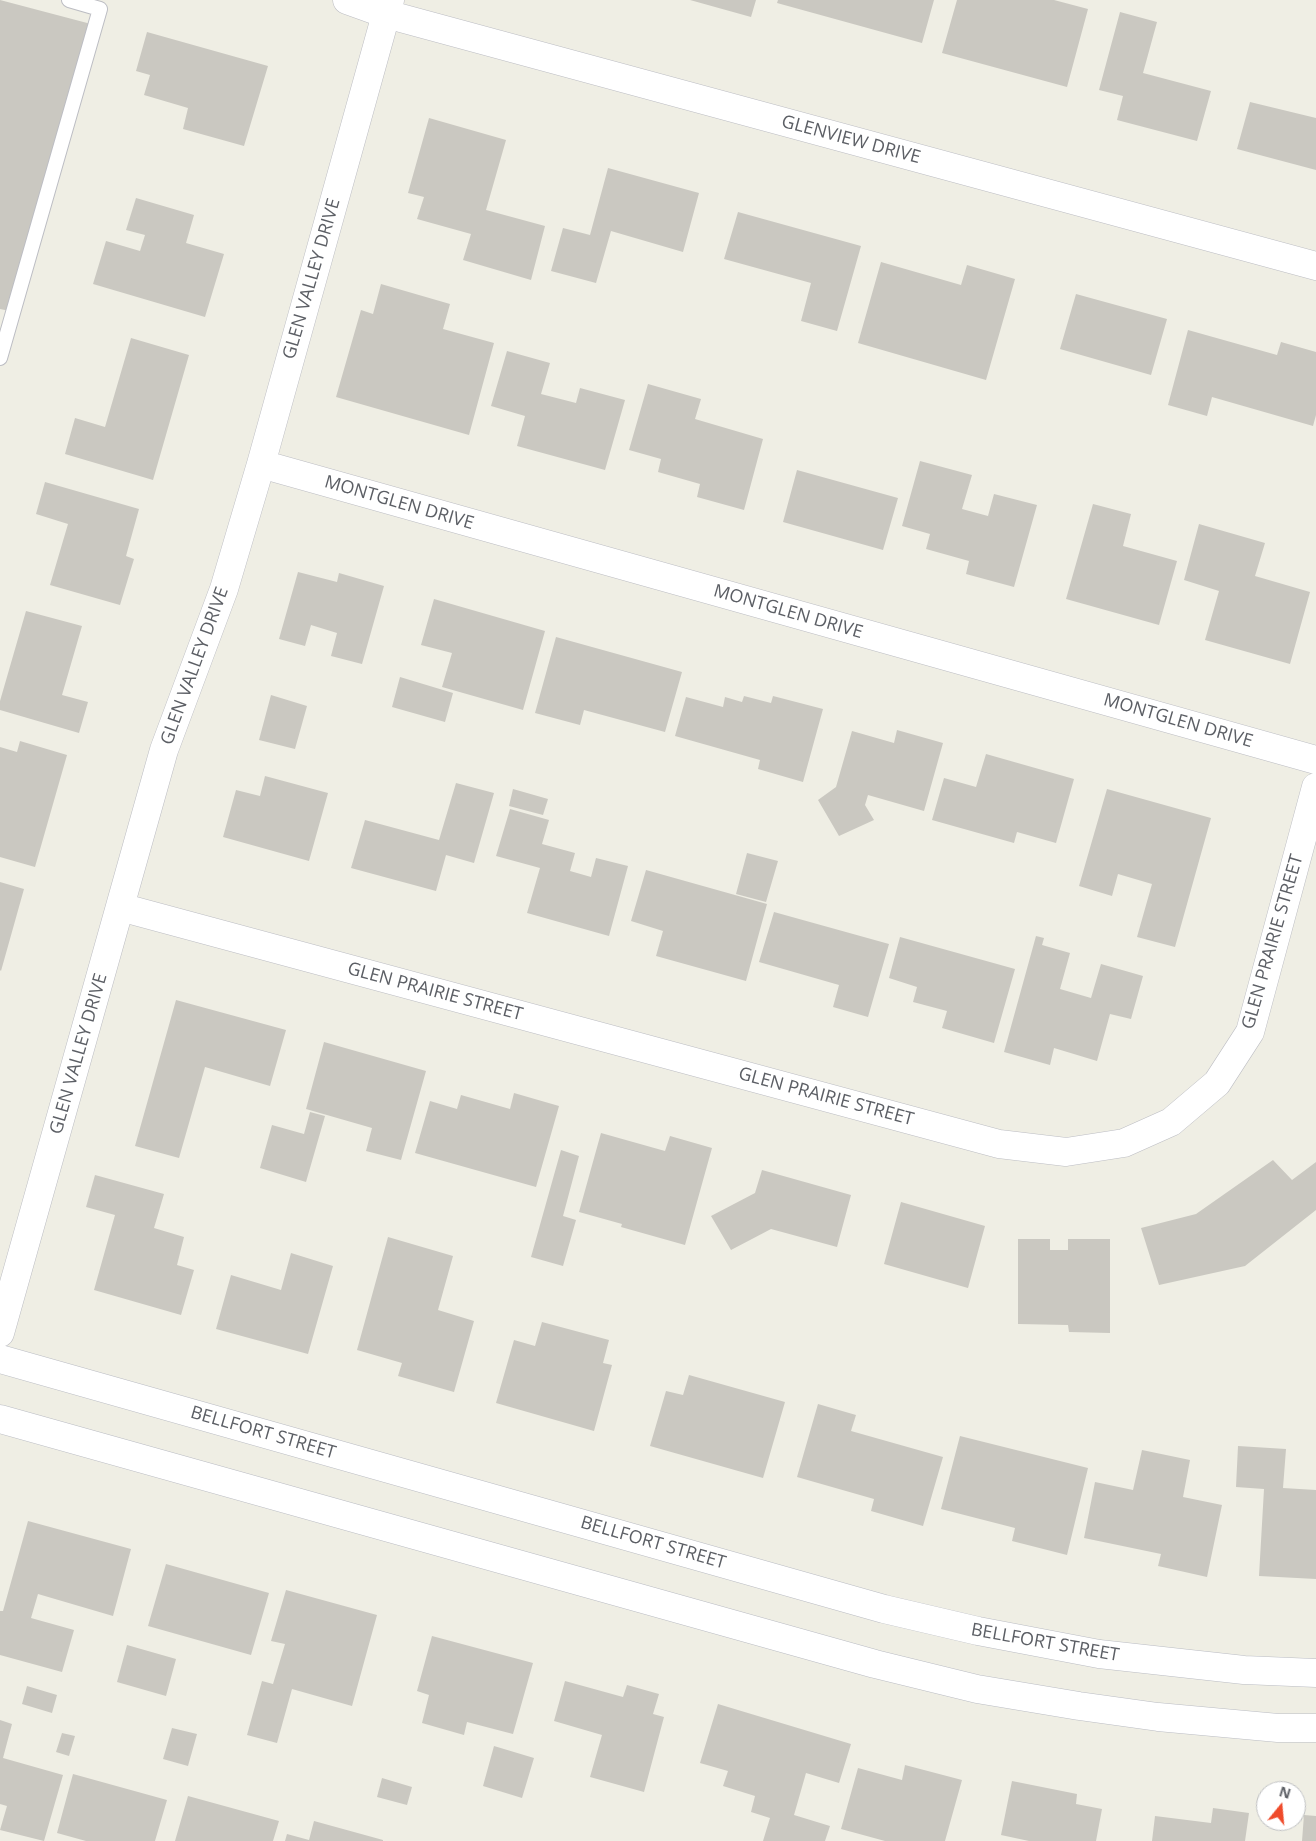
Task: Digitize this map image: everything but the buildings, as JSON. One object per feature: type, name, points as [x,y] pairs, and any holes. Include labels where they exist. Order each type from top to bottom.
[{"type":"street","name":"GLENVIEW DRIVE","points":[[347,0],[388,7],[1316,266]]},
{"type":"street","name":"GLEN VALLEY DRIVE","points":[[0,1333],[164,750],[224,589],[261,464],[388,7]]},
{"type":"street","name":"MONTGLEN DRIVE","points":[[261,464],[1316,760]]},
{"type":"street","name":"GLEN PRAIRIE STREET","points":[[120,907],[999,1144],[1066,1152],[1124,1143],[1171,1122],[1217,1083],[1250,1032],[1316,787]]},
{"type":"street","name":"BELLFORT STREET","points":[[0,1359],[884,1609],[978,1631],[1099,1654],[1244,1670],[1316,1673]]},
{"type":"street","points":[[0,1418],[875,1664],[977,1689],[1158,1717],[1278,1728],[1316,1728]]},
{"type":"lane","points":[[0,358],[100,9],[69,0]]}]
